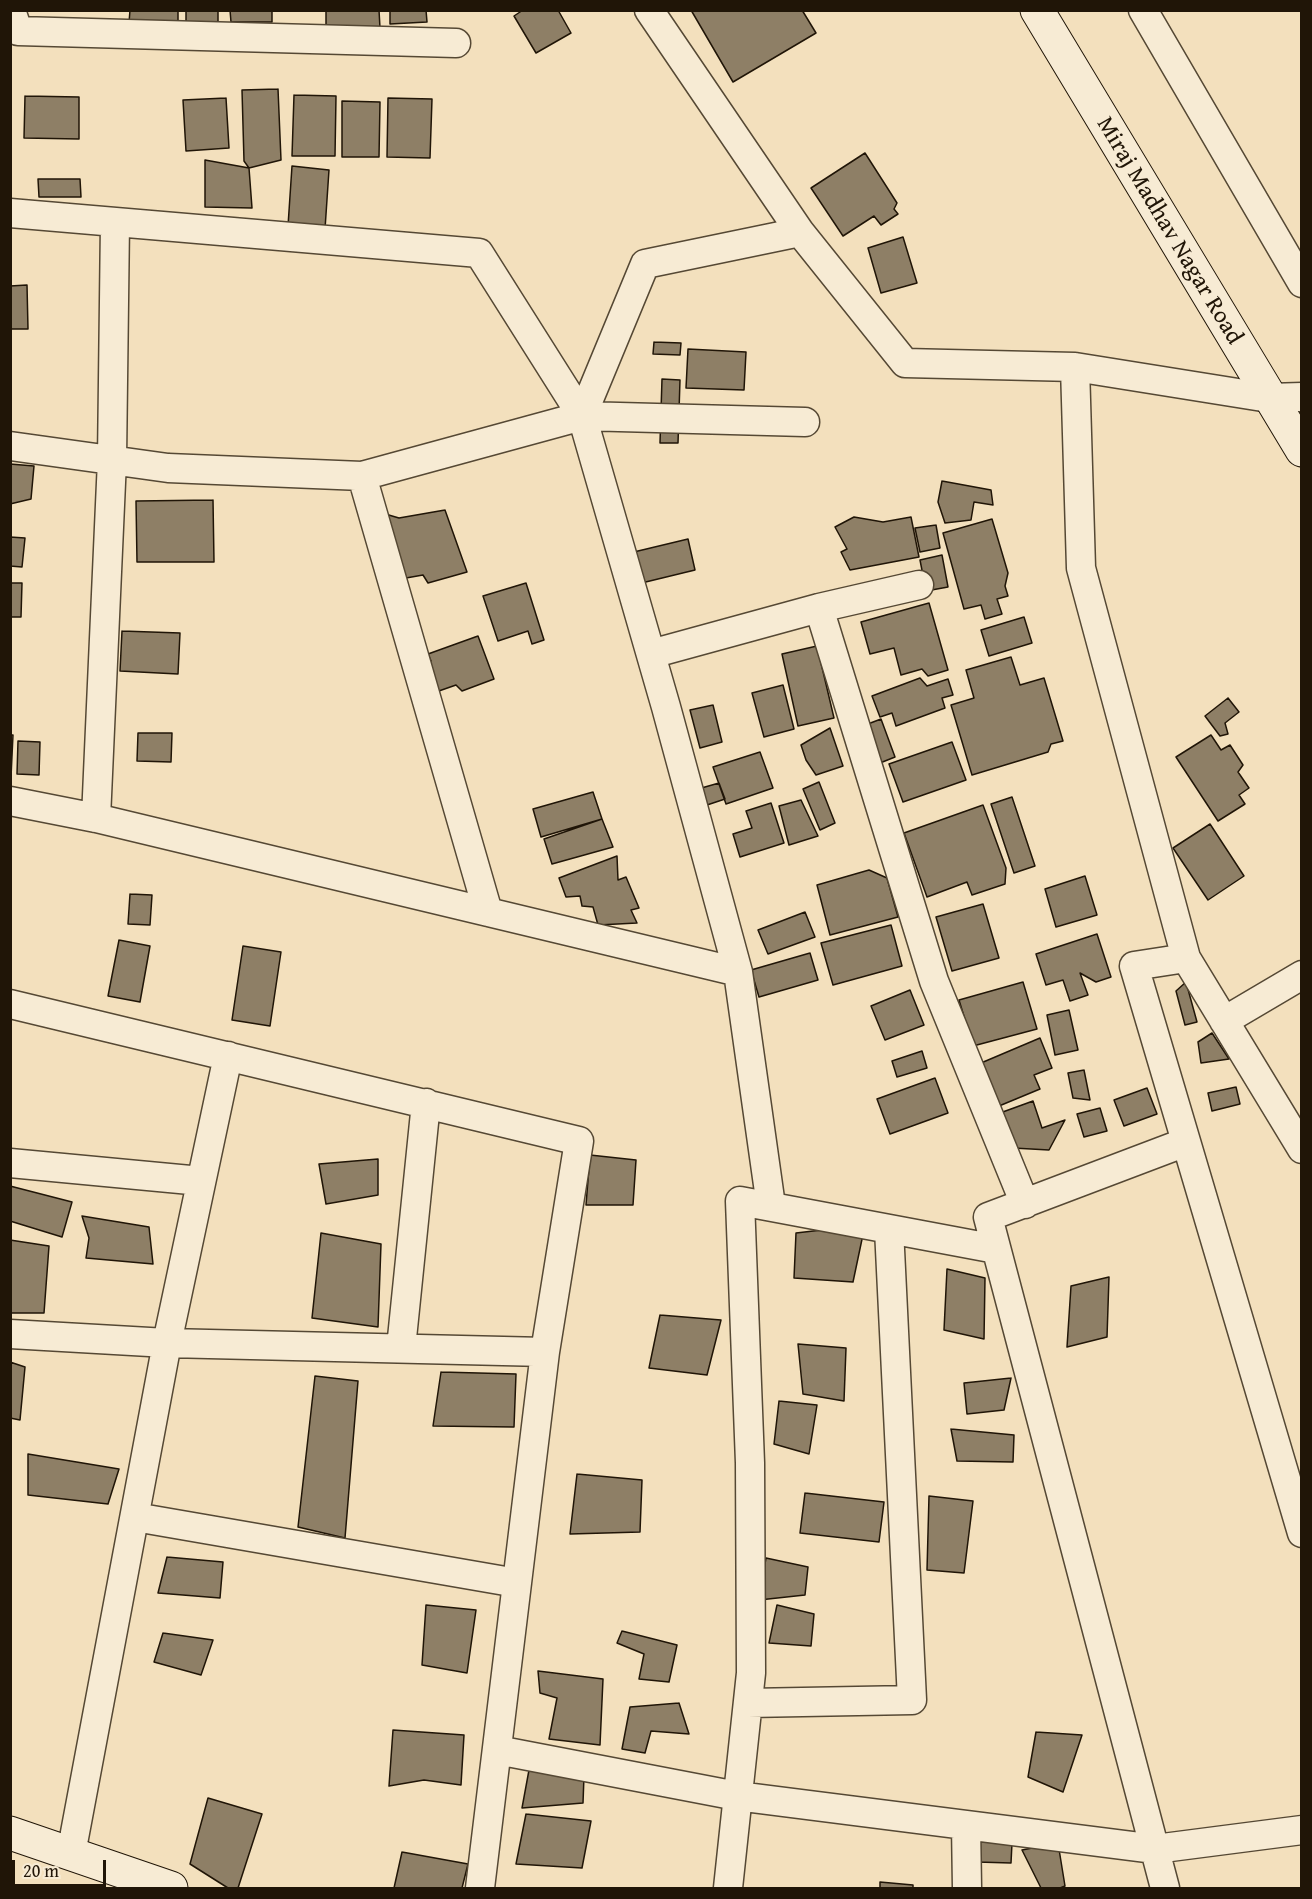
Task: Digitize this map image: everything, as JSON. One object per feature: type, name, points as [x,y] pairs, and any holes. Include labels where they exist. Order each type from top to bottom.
[{"type":"street","points":[[11,10],[18,31],[456,43]]},
{"type":"street","points":[[649,10],[800,232],[905,363],[1075,367],[1269,398],[1302,397]]},
{"type":"street","name":"Miraj Madhav Nagar Road","points":[[1037,10],[1302,450]]},
{"type":"street","points":[[1143,10],[1302,283]]},
{"type":"street","points":[[10,213],[479,253],[582,416],[651,654],[738,972],[771,1206]]},
{"type":"street","points":[[96,818],[112,460],[116,222]]},
{"type":"street","points":[[582,416],[645,264],[800,232]]},
{"type":"street","points":[[1075,367],[1081,568],[1186,958],[1302,1149]]},
{"type":"street","points":[[10,446],[168,468],[362,476],[582,416],[805,422]]},
{"type":"street","points":[[362,476],[488,912]]},
{"type":"street","points":[[651,654],[819,608],[919,585]]},
{"type":"street","points":[[819,608],[934,981],[1025,1204]]},
{"type":"street","points":[[10,801],[96,818],[738,972]]},
{"type":"street","points":[[1186,958],[1134,966],[1302,1533]]},
{"type":"street","points":[[1224,1021],[1302,975]]},
{"type":"street","points":[[10,1004],[579,1141],[545,1352],[480,1888]]},
{"type":"street","points":[[71,1854],[167,1343],[228,1056]]},
{"type":"street","points":[[400,1348],[426,1103]]},
{"type":"street","points":[[1165,1888],[988,1217],[1186,1142]]},
{"type":"street","points":[[10,1163],[201,1181]]},
{"type":"street","points":[[728,1888],[751,1673],[750,1463],[740,1201],[996,1249]]},
{"type":"street","points":[[748,1703],[912,1700],[889,1229]]},
{"type":"street","points":[[10,1334],[167,1343],[545,1352]]},
{"type":"street","points":[[135,1517],[517,1583]]},
{"type":"street","points":[[497,1750],[737,1796],[1155,1849],[1302,1830]]},
{"type":"street","points":[[966,1825],[967,1888]]},
{"type":"street","points":[[10,1833],[171,1888]]},
{"type":"building","points":[[130,10],[178,10],[178,24],[129,23]]},
{"type":"building","points":[[186,10],[218,10],[218,23],[186,24]]},
{"type":"building","points":[[230,10],[272,10],[272,22],[231,22]]},
{"type":"building","points":[[326,10],[379,10],[380,28],[326,29]]},
{"type":"building","points":[[390,10],[426,10],[427,22],[390,24]]},
{"type":"building","points":[[523,10],[558,10],[571,33],[536,53],[514,16]]},
{"type":"building","points":[[691,10],[802,10],[816,33],[733,82]]},
{"type":"building","points":[[278,89],[281,160],[249,168],[244,161],[242,90]]},
{"type":"building","points":[[294,95],[336,96],[335,156],[292,156]]},
{"type":"building","points":[[25,96],[79,97],[79,139],[24,138]]},
{"type":"building","points":[[226,98],[229,148],[186,151],[183,100]]},
{"type":"building","points":[[388,98],[432,99],[430,158],[387,157]]},
{"type":"building","points":[[342,101],[380,102],[379,157],[342,157]]},
{"type":"building","points":[[865,153],[897,203],[894,209],[898,214],[881,225],[874,216],[843,236],[811,188]]},
{"type":"building","points":[[205,160],[249,168],[252,208],[205,207]]},
{"type":"building","points":[[292,166],[329,170],[325,229],[288,226]]},
{"type":"building","points":[[38,179],[80,179],[81,197],[39,197]]},
{"type":"building","points":[[903,237],[917,283],[881,293],[868,248]]},
{"type":"building","points":[[27,285],[28,329],[10,329],[10,286]]},
{"type":"building","points":[[654,342],[681,343],[680,355],[653,354]]},
{"type":"building","points":[[688,349],[746,352],[744,390],[686,388]]},
{"type":"building","points":[[662,379],[680,380],[678,443],[660,443]]},
{"type":"building","points":[[10,464],[34,466],[31,499],[10,504]]},
{"type":"building","points":[[942,481],[991,490],[993,505],[974,502],[971,520],[945,523],[938,502]]},
{"type":"building","points":[[213,500],[214,562],[137,562],[136,501]]},
{"type":"building","points":[[445,510],[467,572],[428,583],[423,575],[406,578],[375,511],[399,518]]},
{"type":"building","points":[[854,517],[883,522],[911,517],[919,557],[850,570],[841,552],[847,549],[835,527]]},
{"type":"building","points":[[992,519],[1008,573],[1005,586],[1008,596],[997,599],[1002,614],[985,619],[981,605],[964,609],[943,533]]},
{"type":"building","points":[[936,525],[940,548],[920,552],[915,528]]},
{"type":"building","points":[[10,537],[25,538],[22,567],[10,566]]},
{"type":"building","points":[[688,539],[695,570],[621,588],[613,557]]},
{"type":"building","points":[[942,555],[948,587],[926,591],[920,560]]},
{"type":"building","points":[[10,583],[22,583],[21,617],[10,617]]},
{"type":"building","points":[[526,583],[544,640],[532,644],[528,631],[498,641],[483,596]]},
{"type":"building","points":[[929,603],[948,670],[928,676],[922,669],[901,675],[894,648],[870,654],[861,622]]},
{"type":"building","points":[[1024,617],[1032,643],[989,656],[981,630]]},
{"type":"building","points":[[122,631],[180,633],[178,674],[120,671]]},
{"type":"building","points":[[478,636],[494,679],[462,691],[456,685],[436,692],[425,663],[431,661],[428,654]]},
{"type":"building","points":[[817,646],[834,718],[798,726],[782,654]]},
{"type":"building","points":[[1011,657],[1020,685],[1044,678],[1063,741],[1051,744],[1048,752],[972,775],[951,705],[974,698],[966,670]]},
{"type":"building","points":[[920,678],[927,686],[948,679],[953,695],[942,698],[945,708],[896,726],[892,713],[880,717],[872,696]]},
{"type":"building","points":[[783,685],[794,729],[764,737],[752,693]]},
{"type":"building","points":[[1228,698],[1239,712],[1225,723],[1228,734],[1220,736],[1205,716]]},
{"type":"building","points":[[713,705],[722,742],[700,748],[690,710]]},
{"type":"building","points":[[881,719],[895,757],[875,765],[860,727]]},
{"type":"building","points":[[830,728],[843,766],[816,775],[806,760],[801,745]]},
{"type":"building","points":[[138,733],[172,733],[171,762],[137,761]]},
{"type":"building","points":[[10,735],[13,735],[11,777],[10,777]]},
{"type":"building","points":[[1211,735],[1221,750],[1230,745],[1243,765],[1238,772],[1249,788],[1239,795],[1245,804],[1218,821],[1176,757]]},
{"type":"building","points":[[18,741],[40,742],[39,775],[17,774]]},
{"type":"building","points":[[952,742],[966,780],[903,802],[889,764]]},
{"type":"building","points":[[760,752],[773,788],[726,804],[713,767]]},
{"type":"building","points":[[819,782],[835,823],[820,830],[803,789]]},
{"type":"building","points":[[719,783],[725,799],[698,808],[691,791]]},
{"type":"building","points":[[593,792],[602,819],[541,837],[533,809]]},
{"type":"building","points":[[1012,797],[1035,866],[1014,873],[991,804]]},
{"type":"building","points":[[801,800],[818,836],[789,845],[779,806]]},
{"type":"building","points":[[771,803],[784,843],[740,857],[733,834],[752,828],[746,811]]},
{"type":"building","points":[[983,805],[1006,868],[1005,884],[972,895],[967,882],[927,897],[904,833]]},
{"type":"building","points":[[602,819],[613,847],[552,864],[544,839]]},
{"type":"building","points":[[1210,824],[1244,876],[1208,900],[1173,848]]},
{"type":"building","points":[[617,856],[618,880],[626,877],[639,908],[631,910],[637,923],[598,925],[593,907],[582,906],[580,896],[566,897],[559,878]]},
{"type":"building","points":[[869,870],[887,878],[898,917],[830,935],[817,885]]},
{"type":"building","points":[[1085,876],[1097,915],[1056,927],[1045,889]]},
{"type":"building","points":[[130,894],[152,895],[150,925],[128,924]]},
{"type":"building","points":[[983,904],[999,958],[952,971],[936,917]]},
{"type":"building","points":[[805,912],[815,937],[768,954],[758,930]]},
{"type":"building","points":[[891,925],[902,966],[833,985],[821,943]]},
{"type":"building","points":[[1097,934],[1111,977],[1096,982],[1080,973],[1088,995],[1070,1001],[1063,980],[1046,985],[1036,954]]},
{"type":"building","points":[[119,940],[150,946],[140,1002],[108,996]]},
{"type":"building","points":[[243,946],[281,952],[270,1026],[232,1020]]},
{"type":"building","points":[[810,953],[818,980],[759,997],[751,970]]},
{"type":"building","points":[[1023,982],[1037,1029],[973,1046],[959,1000]]},
{"type":"building","points":[[1186,982],[1197,1022],[1185,1025],[1176,991]]},
{"type":"building","points":[[910,990],[924,1025],[885,1040],[871,1006]]},
{"type":"building","points":[[1069,1010],[1078,1050],[1055,1055],[1047,1015]]},
{"type":"building","points":[[1212,1033],[1229,1059],[1201,1063],[1198,1042]]},
{"type":"building","points":[[1040,1038],[1052,1068],[1034,1075],[1040,1089],[999,1106],[981,1063]]},
{"type":"building","points":[[922,1051],[927,1068],[897,1077],[892,1061]]},
{"type":"building","points":[[1084,1070],[1090,1100],[1073,1098],[1068,1073]]},
{"type":"building","points":[[935,1078],[948,1113],[890,1134],[877,1099]]},
{"type":"building","points":[[1236,1087],[1240,1104],[1212,1111],[1208,1093]]},
{"type":"building","points":[[1147,1088],[1157,1114],[1124,1126],[1114,1100]]},
{"type":"building","points":[[1033,1101],[1042,1128],[1065,1120],[1049,1150],[1013,1148],[1000,1113]]},
{"type":"building","points":[[1100,1108],[1107,1131],[1084,1137],[1077,1114]]},
{"type":"building","points":[[590,1155],[636,1160],[633,1205],[586,1205]]},
{"type":"building","points":[[378,1159],[378,1195],[326,1204],[319,1164]]},
{"type":"building","points":[[10,1186],[72,1202],[62,1237],[10,1221]]},
{"type":"building","points":[[82,1216],[149,1227],[153,1264],[86,1258],[89,1238]]},
{"type":"building","points":[[865,1225],[853,1282],[794,1278],[796,1233]]},
{"type":"building","points":[[321,1233],[381,1244],[378,1327],[312,1318]]},
{"type":"building","points":[[10,1240],[49,1246],[44,1313],[10,1313]]},
{"type":"building","points":[[947,1269],[985,1278],[984,1339],[944,1330]]},
{"type":"building","points":[[1109,1277],[1107,1337],[1067,1347],[1071,1286]]},
{"type":"building","points":[[660,1315],[721,1320],[707,1375],[649,1368]]},
{"type":"building","points":[[798,1344],[846,1348],[844,1401],[803,1394]]},
{"type":"building","points":[[10,1362],[25,1367],[20,1420],[10,1418]]},
{"type":"building","points":[[441,1372],[516,1374],[514,1427],[433,1426]]},
{"type":"building","points":[[315,1376],[358,1381],[345,1538],[298,1527]]},
{"type":"building","points":[[1011,1378],[1004,1410],[967,1414],[964,1383]]},
{"type":"building","points":[[779,1401],[817,1405],[809,1454],[774,1444]]},
{"type":"building","points":[[951,1429],[1014,1435],[1013,1462],[957,1461]]},
{"type":"building","points":[[28,1454],[119,1469],[108,1504],[28,1495]]},
{"type":"building","points":[[577,1474],[642,1480],[640,1532],[570,1534]]},
{"type":"building","points":[[805,1493],[884,1502],[879,1542],[800,1533]]},
{"type":"building","points":[[929,1496],[973,1501],[964,1573],[927,1570]]},
{"type":"building","points":[[167,1557],[223,1562],[220,1598],[158,1593]]},
{"type":"building","points":[[766,1558],[808,1567],[805,1595],[759,1600]]},
{"type":"building","points":[[426,1605],[476,1610],[467,1673],[422,1665]]},
{"type":"building","points":[[777,1605],[814,1614],[811,1646],[769,1643]]},
{"type":"building","points":[[622,1631],[677,1645],[669,1682],[639,1679],[644,1654],[617,1643]]},
{"type":"building","points":[[163,1633],[213,1640],[201,1675],[154,1662]]},
{"type":"building","points":[[538,1671],[603,1679],[600,1745],[549,1739],[557,1698],[540,1693]]},
{"type":"building","points":[[679,1703],[689,1734],[651,1731],[645,1753],[622,1749],[630,1707]]},
{"type":"building","points":[[393,1730],[464,1735],[461,1785],[424,1780],[389,1786]]},
{"type":"building","points":[[1036,1732],[1082,1735],[1063,1792],[1028,1777]]},
{"type":"building","points":[[529,1770],[584,1776],[583,1803],[522,1808]]},
{"type":"building","points":[[208,1798],[262,1814],[238,1888],[228,1888],[190,1864]]},
{"type":"building","points":[[526,1814],[591,1821],[582,1868],[516,1864]]},
{"type":"building","points":[[978,1842],[1012,1843],[1011,1863],[977,1862]]},
{"type":"building","points":[[1058,1843],[1065,1886],[1041,1888],[1022,1850]]},
{"type":"building","points":[[402,1852],[468,1864],[462,1888],[394,1888]]},
{"type":"building","points":[[880,1882],[913,1885],[913,1888],[880,1888]]}]
